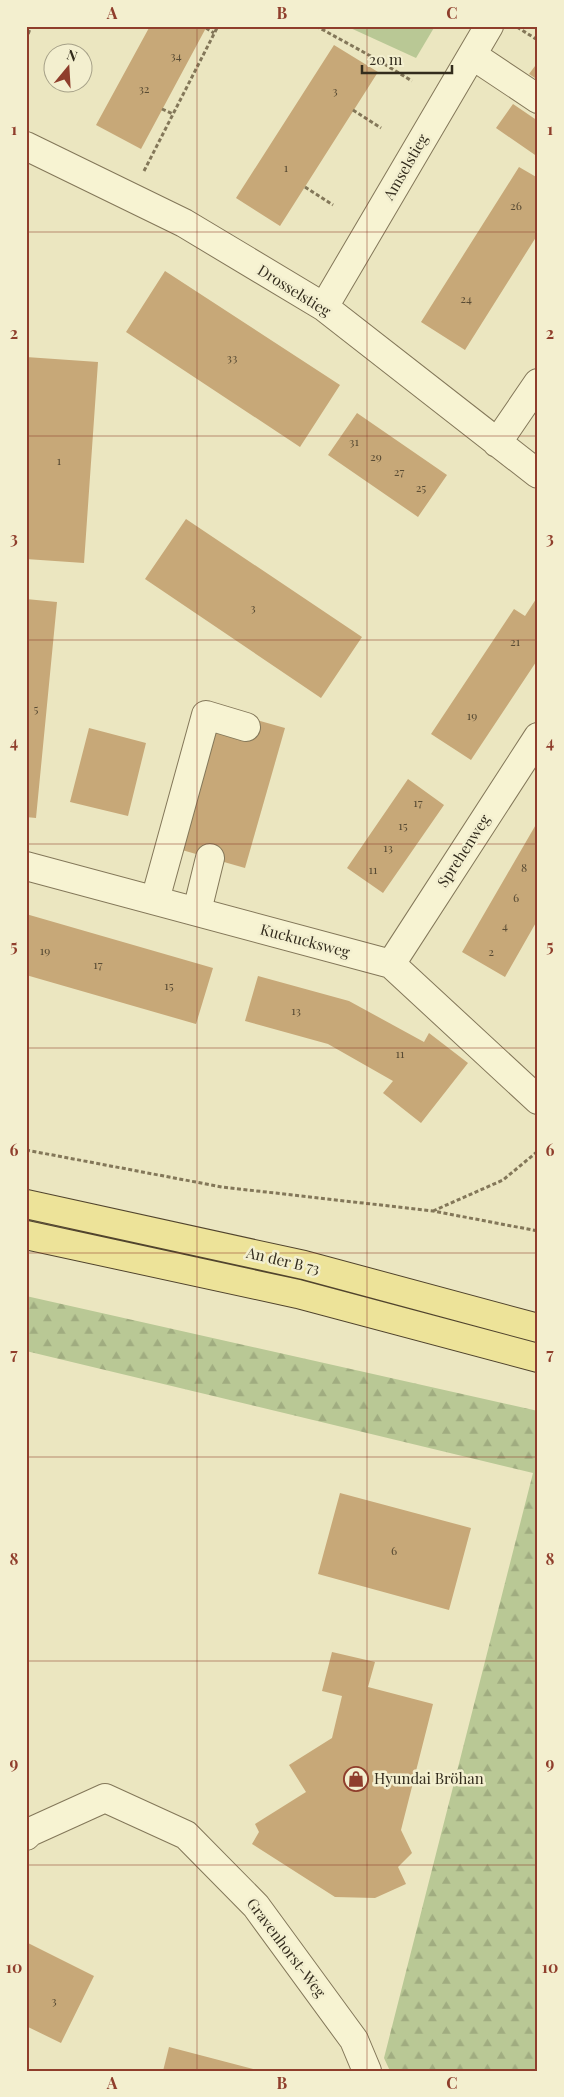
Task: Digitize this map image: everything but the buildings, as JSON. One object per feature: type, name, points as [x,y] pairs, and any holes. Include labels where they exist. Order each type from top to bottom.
[{"type":"main road","name":"An der B 73","points":[[26,1204],[304,1265],[538,1328]]},
{"type":"main road","name":"An der B 73","points":[[26,1235],[298,1294],[538,1358]]},
{"type":"street","name":"Amselstieg","points":[[324,307],[489,26]]},
{"type":"street","points":[[472,55],[538,99]]},
{"type":"street","name":"Drosselstieg","points":[[26,146],[184,223],[324,307],[538,474]]},
{"type":"street","points":[[497,443],[538,382]]},
{"type":"street","points":[[155,900],[206,715],[246,727]]},
{"type":"street","name":"Sprehenweg","points":[[391,964],[538,738]]},
{"type":"street","points":[[197,911],[210,858]]},
{"type":"street","name":"Kuckucksweg","points":[[26,866],[391,964],[538,1100]]},
{"type":"street","name":"Gravenhorst-Weg","points":[[26,1836],[30,1832],[105,1798],[186,1836],[256,1906],[354,2040],[367,2071]]},
{"type":"path","points":[[26,40],[31,26]]},
{"type":"path","points":[[131,197],[218,26]]},
{"type":"path","points":[[316,26],[412,81]]},
{"type":"path","points":[[516,26],[536,38]]},
{"type":"path","points":[[206,28],[214,33]]},
{"type":"path","points":[[162,109],[173,114]]},
{"type":"path","points":[[353,110],[382,128]]},
{"type":"path","points":[[305,187],[333,205]]},
{"type":"path","points":[[26,1150],[222,1187],[433,1211],[538,1231]]},
{"type":"path","points":[[433,1211],[503,1180],[538,1151]]},
{"type":"green space","points":[[346,26],[435,26],[416,58]]},
{"type":"green space","points":[[26,1296],[538,1411],[538,2071],[390,2071],[384,2058],[533,1473],[26,1351]]},
{"type":"place","name":"Hyundai Bröhan","points":[[356,1779]]}]
